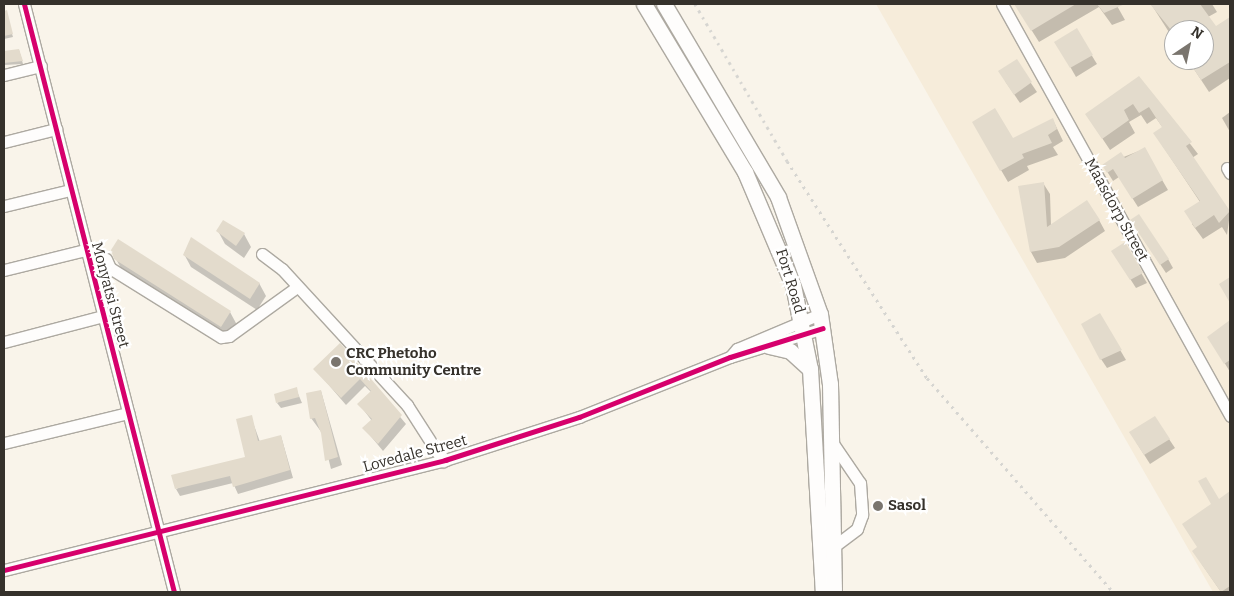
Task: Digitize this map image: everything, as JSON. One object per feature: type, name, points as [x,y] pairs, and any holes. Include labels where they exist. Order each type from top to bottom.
[{"type":"main road","name":"Fort Road","points":[[644,4],[763,208],[803,327],[810,369],[823,592]]},
{"type":"main road","name":"Fort Road","points":[[664,4],[778,197],[821,321],[832,442],[834,592]]},
{"type":"main road","points":[[769,346],[790,351],[810,369]]},
{"type":"street","name":"Monyatsi Street","points":[[24,4],[41,66],[85,250],[104,316],[174,592]]},
{"type":"street","name":"Maasdorp Street","points":[[1002,4],[1230,416]]},
{"type":"street","points":[[4,75],[41,66]]},
{"type":"street","points":[[4,142],[56,129]]},
{"type":"street","points":[[4,206],[70,190]]},
{"type":"street","points":[[4,270],[85,250]]},
{"type":"street","points":[[262,254],[297,287],[407,405],[443,461]]},
{"type":"street","points":[[106,259],[110,268],[221,337],[229,336],[297,287]]},
{"type":"street","points":[[4,342],[104,316]]},
{"type":"street","name":"Lovedale Street","points":[[4,570],[443,461],[580,417],[730,357],[769,346],[803,327],[821,321]]},
{"type":"street","points":[[730,357],[737,349],[803,327]]},
{"type":"street","points":[[4,443],[128,413]]},
{"type":"street","points":[[832,442],[860,484],[862,515],[857,529],[833,547]]},
{"type":"shaded area","points":[[876,4],[1230,4],[1230,592],[1213,592]]},
{"type":"building","points":[[1014,4],[1076,4],[1031,31]]},
{"type":"building","points":[[1097,4],[1125,4],[1104,13]]},
{"type":"building","points":[[1150,4],[1200,4],[1212,20],[1164,20]]},
{"type":"building","points":[[7,10],[13,34],[4,36],[4,11]]},
{"type":"building","points":[[1230,17],[1230,62],[1201,80],[1194,70],[1214,70],[1214,23],[1216,26]]},
{"type":"building","points":[[1077,28],[1093,55],[1070,68],[1054,42]]},
{"type":"building","points":[[19,49],[23,61],[4,63],[4,51]]},
{"type":"building","points":[[1017,59],[1032,82],[1014,95],[998,71]]},
{"type":"building","points":[[1139,76],[1192,142],[1186,146],[1230,211],[1219,223],[1214,215],[1195,228],[1184,211],[1200,201],[1153,133],[1162,127],[1149,107],[1139,113],[1133,104],[1124,110],[1129,120],[1102,139],[1085,114]]},
{"type":"building","points":[[995,108],[1013,138],[1053,118],[1057,129],[1048,135],[1052,143],[1022,154],[1024,158],[1000,171],[972,122]]},
{"type":"building","points":[[1145,147],[1163,180],[1132,199],[1113,169],[1107,173],[1102,165],[1121,152],[1125,158]]},
{"type":"building","points":[[1044,182],[1047,227],[1087,200],[1100,220],[1059,247],[1030,252],[1018,186]]},
{"type":"building","points":[[1139,214],[1169,259],[1160,265],[1130,220]]},
{"type":"building","points":[[223,220],[245,233],[236,246],[216,231]]},
{"type":"building","points":[[191,237],[260,283],[250,299],[183,255]]},
{"type":"building","points":[[118,239],[231,311],[221,327],[114,259],[111,250]]},
{"type":"building","points":[[1125,242],[1143,273],[1130,280],[1111,251]]},
{"type":"building","points":[[1230,277],[1230,303],[1219,284]]},
{"type":"building","points":[[1100,313],[1122,350],[1100,360],[1081,324]]},
{"type":"building","points":[[1230,320],[1230,360],[1224,364],[1207,337]]},
{"type":"building","points":[[340,343],[402,415],[378,444],[362,428],[372,419],[357,404],[371,391],[360,379],[341,398],[313,369]]},
{"type":"building","points":[[297,387],[299,397],[276,403],[274,394]]},
{"type":"building","points":[[321,390],[338,457],[325,461],[321,433],[315,418],[310,419],[306,393]]},
{"type":"building","points":[[252,415],[258,441],[281,435],[290,470],[233,487],[230,476],[175,489],[171,475],[245,457],[236,419]]},
{"type":"building","points":[[1155,416],[1170,439],[1144,455],[1129,432]]},
{"type":"building","points":[[1206,477],[1219,499],[1230,491],[1230,586],[1221,592],[1192,551],[1197,547],[1182,524],[1211,504],[1198,481]]},
{"type":"railway","points":[[695,4],[787,161],[927,378],[1113,592]]},
{"type":"cycle path","points":[[24,4],[174,592]]},
{"type":"cycle path","points":[[4,570],[445,460],[579,417],[730,357],[823,328]]},
{"type":"place","name":"CRC Phetoho Community Centre","points":[[336,362]]},
{"type":"place","name":"Sasol","points":[[878,506]]}]
